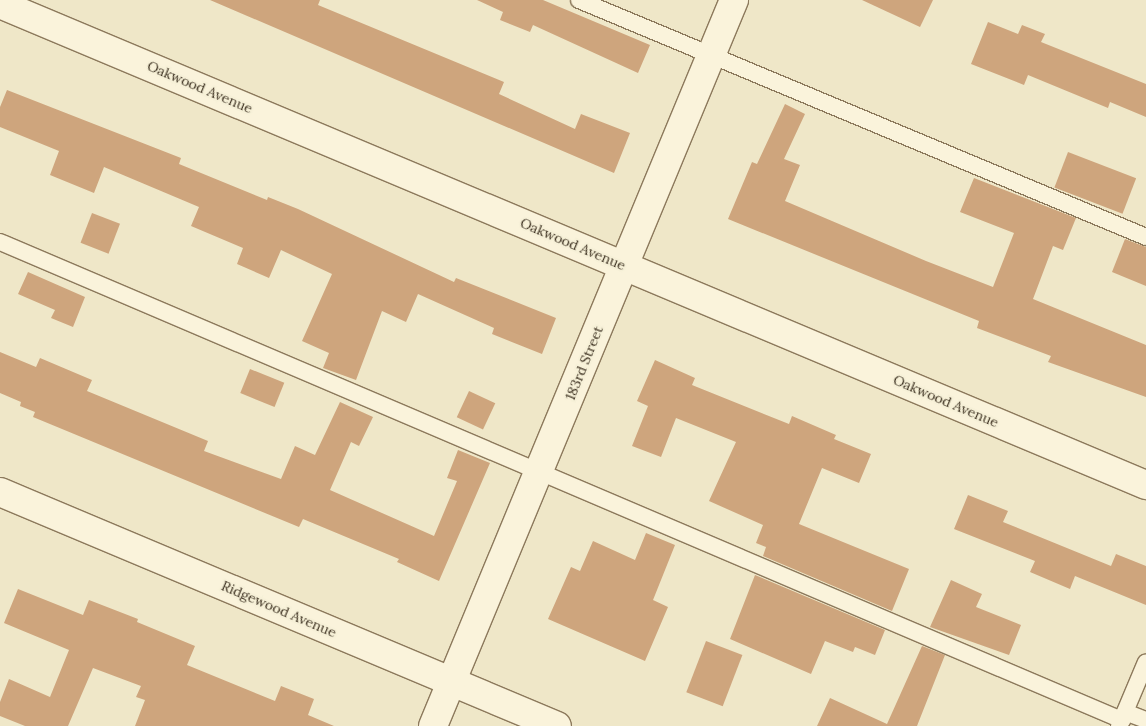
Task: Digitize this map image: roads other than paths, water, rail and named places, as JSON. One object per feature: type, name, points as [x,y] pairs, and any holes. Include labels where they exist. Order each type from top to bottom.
[{"type":"street","name":"183rd Street","points":[[433,726],[734,0]]},
{"type":"street","name":"Oakwood Avenue","points":[[0,4],[1146,485]]},
{"type":"street","name":"Ridgewood Avenue","points":[[0,492],[557,726]]},
{"type":"lane","points":[[579,0],[1146,237]]},
{"type":"lane","points":[[0,242],[540,469],[1122,719],[1146,720]]},
{"type":"lane","points":[[1122,719],[1146,662]]}]
